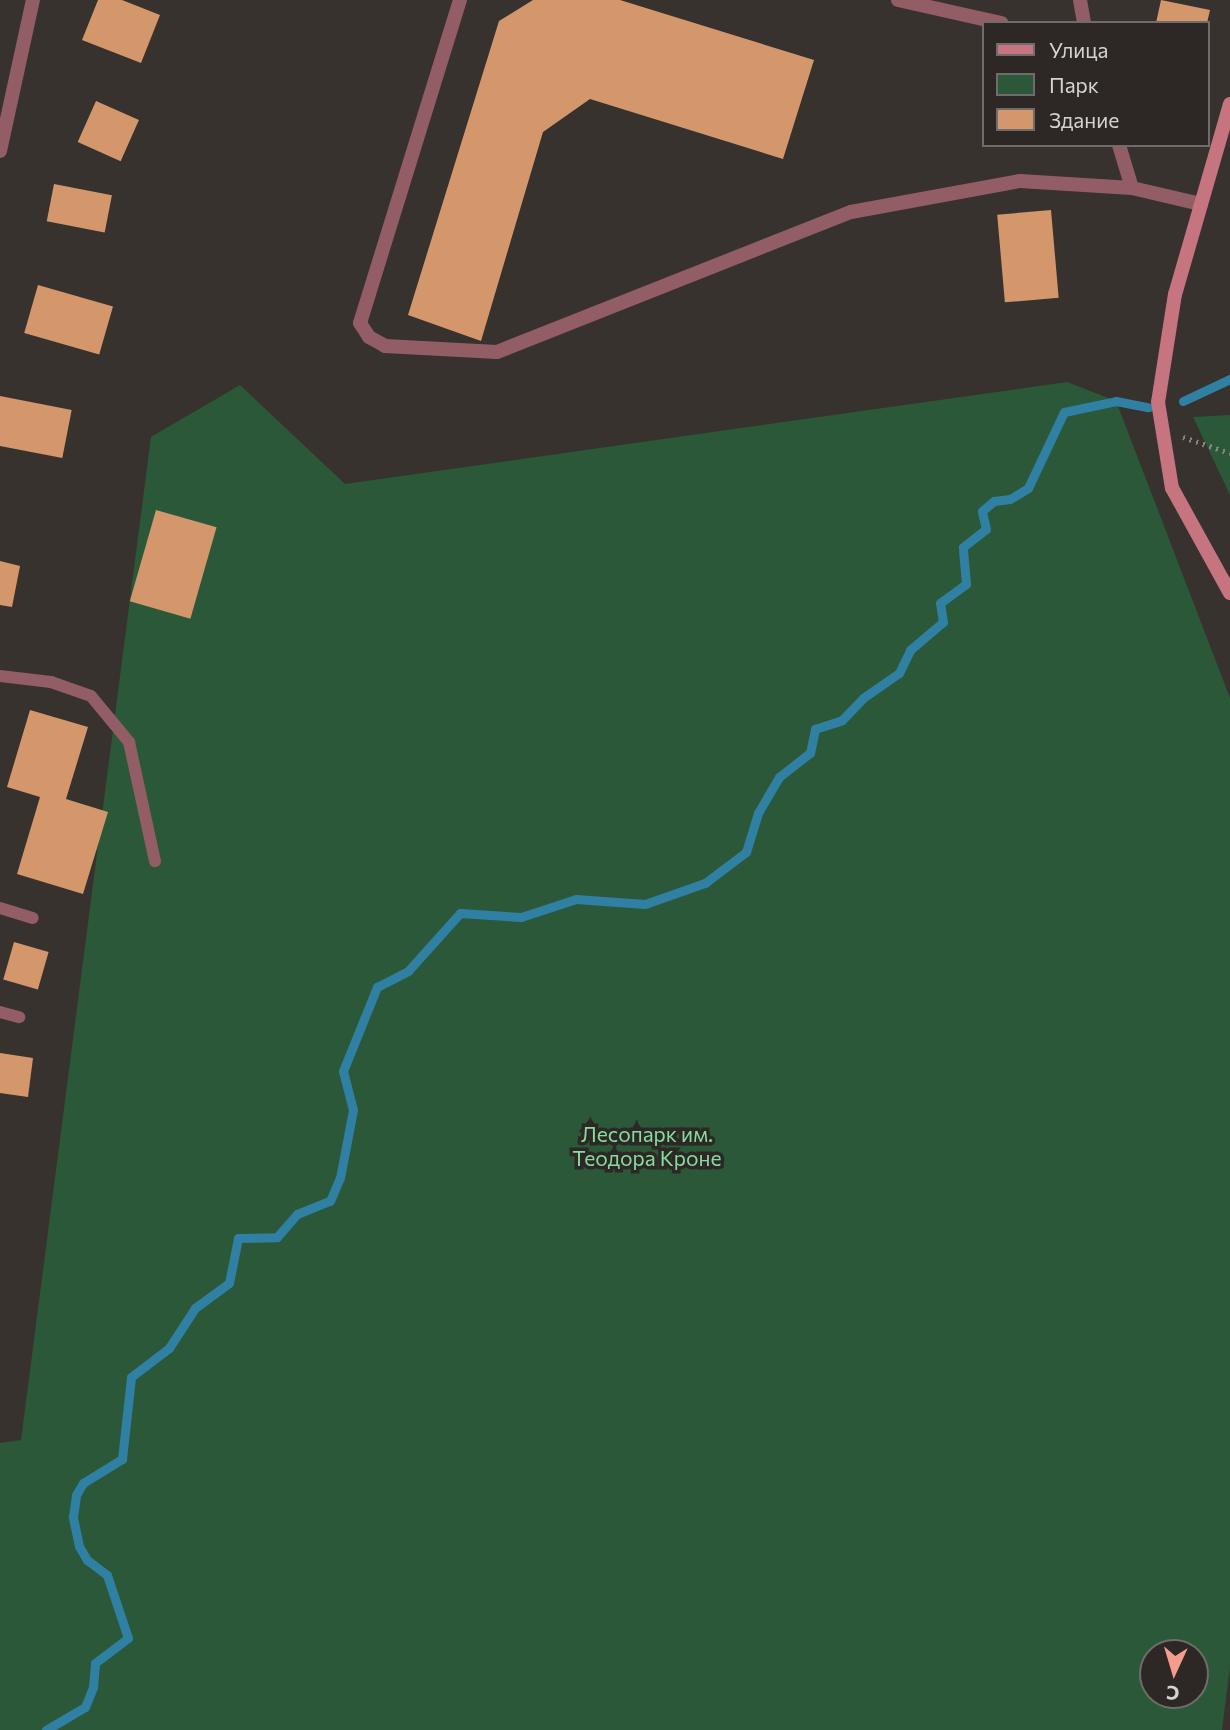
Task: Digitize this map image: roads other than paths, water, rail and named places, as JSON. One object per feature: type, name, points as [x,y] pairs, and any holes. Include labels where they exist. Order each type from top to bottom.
[{"type":"street","points":[[0,151],[33,0]]},
{"type":"street","points":[[460,0],[360,323],[369,337],[385,346],[497,352],[851,212],[1020,181],[1132,188],[1201,204]]},
{"type":"street","points":[[898,0],[992,21]]},
{"type":"street","points":[[1080,0],[1084,21]]},
{"type":"street","points":[[1230,104],[1175,294],[1158,402],[1172,488],[1230,593]]},
{"type":"street","points":[[1120,147],[1132,188]]},
{"type":"lane","points":[[0,676],[51,682],[90,696],[129,742],[155,861]]},
{"type":"lane","points":[[0,908],[33,918]]},
{"type":"lane","points":[[0,1012],[19,1017]]},
{"type":"waterway","points":[[1183,401],[1230,379]]},
{"type":"waterway","points":[[46,1730],[85,1707],[93,1687],[95,1663],[128,1638],[107,1575],[87,1560],[79,1546],[73,1517],[76,1495],[83,1483],[122,1459],[131,1377],[169,1348],[195,1308],[229,1283],[238,1238],[277,1237],[297,1214],[330,1201],[340,1178],[353,1110],[343,1071],[377,987],[408,971],[460,913],[521,917],[576,899],[645,904],[705,883],[746,852],[758,813],[779,777],[810,753],[815,729],[842,720],[863,698],[899,673],[910,650],[943,622],[940,603],[966,584],[963,547],[986,529],[982,511],[994,501],[1010,499],[1028,488],[1064,412],[1116,401],[1148,407]]},
{"type":"park label","name":"Лесопарк им. Теодора Кроне","points":[[647,1146]]}]
